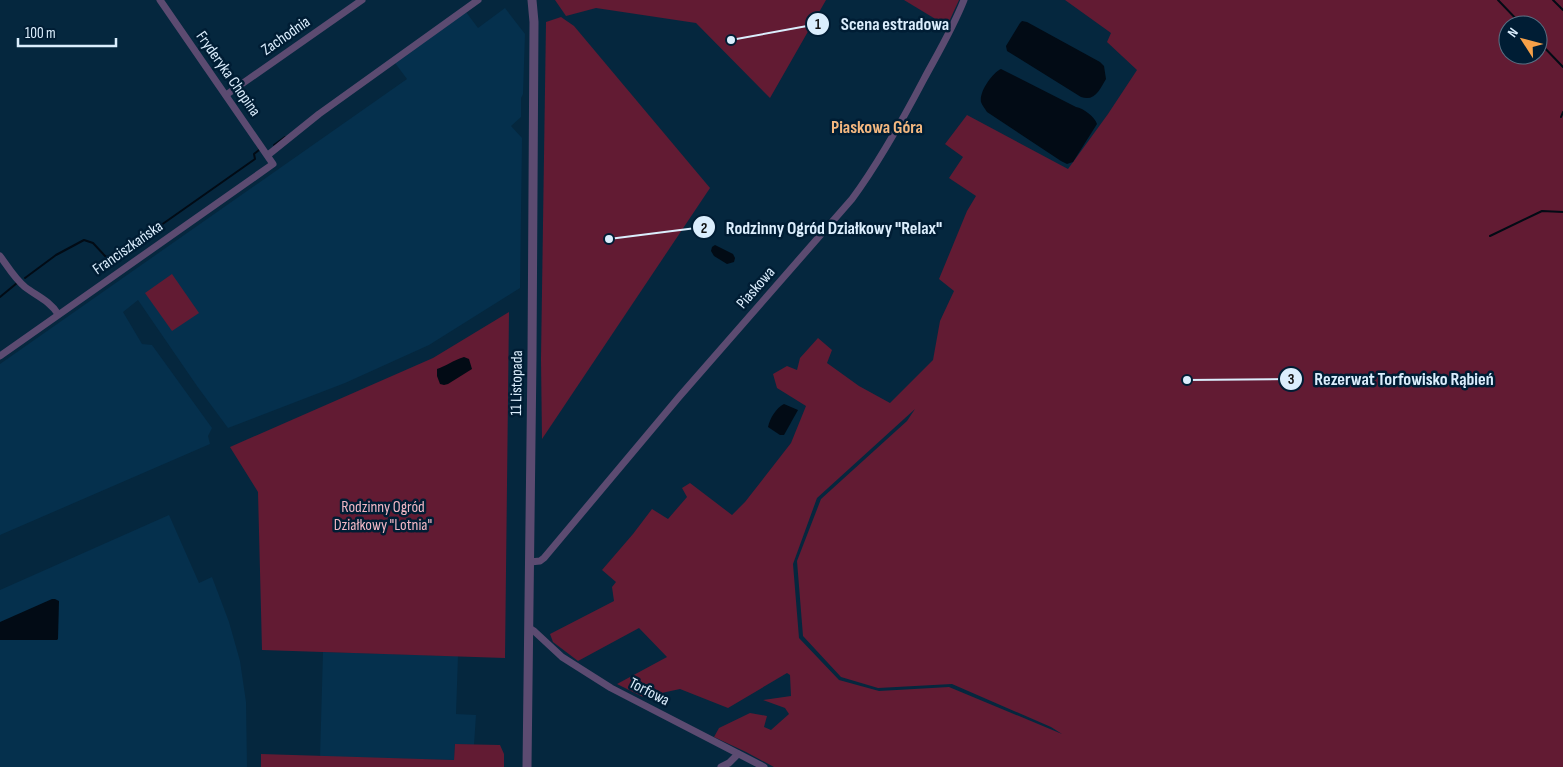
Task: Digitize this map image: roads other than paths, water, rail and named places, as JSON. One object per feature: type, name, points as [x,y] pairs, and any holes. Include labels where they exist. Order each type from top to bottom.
[{"type":"street","name":"Fryderyka Chopina","points":[[160,0],[273,164]]},
{"type":"street","name":"Zachodnia","points":[[226,95],[362,0]]},
{"type":"street","points":[[268,155],[319,114],[478,0]]},
{"type":"street","name":"11 Listopada","points":[[527,767],[534,31],[532,0]]},
{"type":"street","name":"Piaskowa","points":[[530,562],[540,561],[544,558],[673,404],[852,199],[894,134],[949,32],[964,0]]},
{"type":"street","name":"Franciszkańska","points":[[0,356],[273,164]]},
{"type":"street","points":[[0,256],[20,282],[46,300],[58,314]]},
{"type":"street","name":"Torfowa","points":[[529,628],[562,657],[611,688],[764,767]]},
{"type":"street","points":[[721,767],[738,754]]},
{"type":"waterway","points":[[1498,0],[1512,15]]},
{"type":"waterway","points":[[1553,0],[1563,10]]},
{"type":"waterway","points":[[1548,51],[1563,67]]},
{"type":"waterway","points":[[1561,117],[1563,112]]},
{"type":"waterway","points":[[274,145],[285,137]]},
{"type":"waterway","points":[[137,242],[255,159],[254,154],[259,150]]},
{"type":"waterway","points":[[1490,236],[1542,211],[1563,212]]},
{"type":"waterway","points":[[25,278],[56,255],[84,240],[93,243],[106,257],[121,252]]},
{"type":"waterway","points":[[0,297],[17,283]]},
{"type":"place","name":"Scena estradowa","points":[[731,40]]},
{"type":"place","name":"Rodzinny Ogród Działkowy \"Relax\"","points":[[609,239]]},
{"type":"place","name":"Rezerwat Torfowisko Rąbień","points":[[1187,380]]},
{"type":"district","name":"Piaskowa Góra","points":[[877,127]]},
{"type":"park label","name":"Rodzinny Ogród Działkowy \"Lotnia\"","points":[[383,516]]}]
